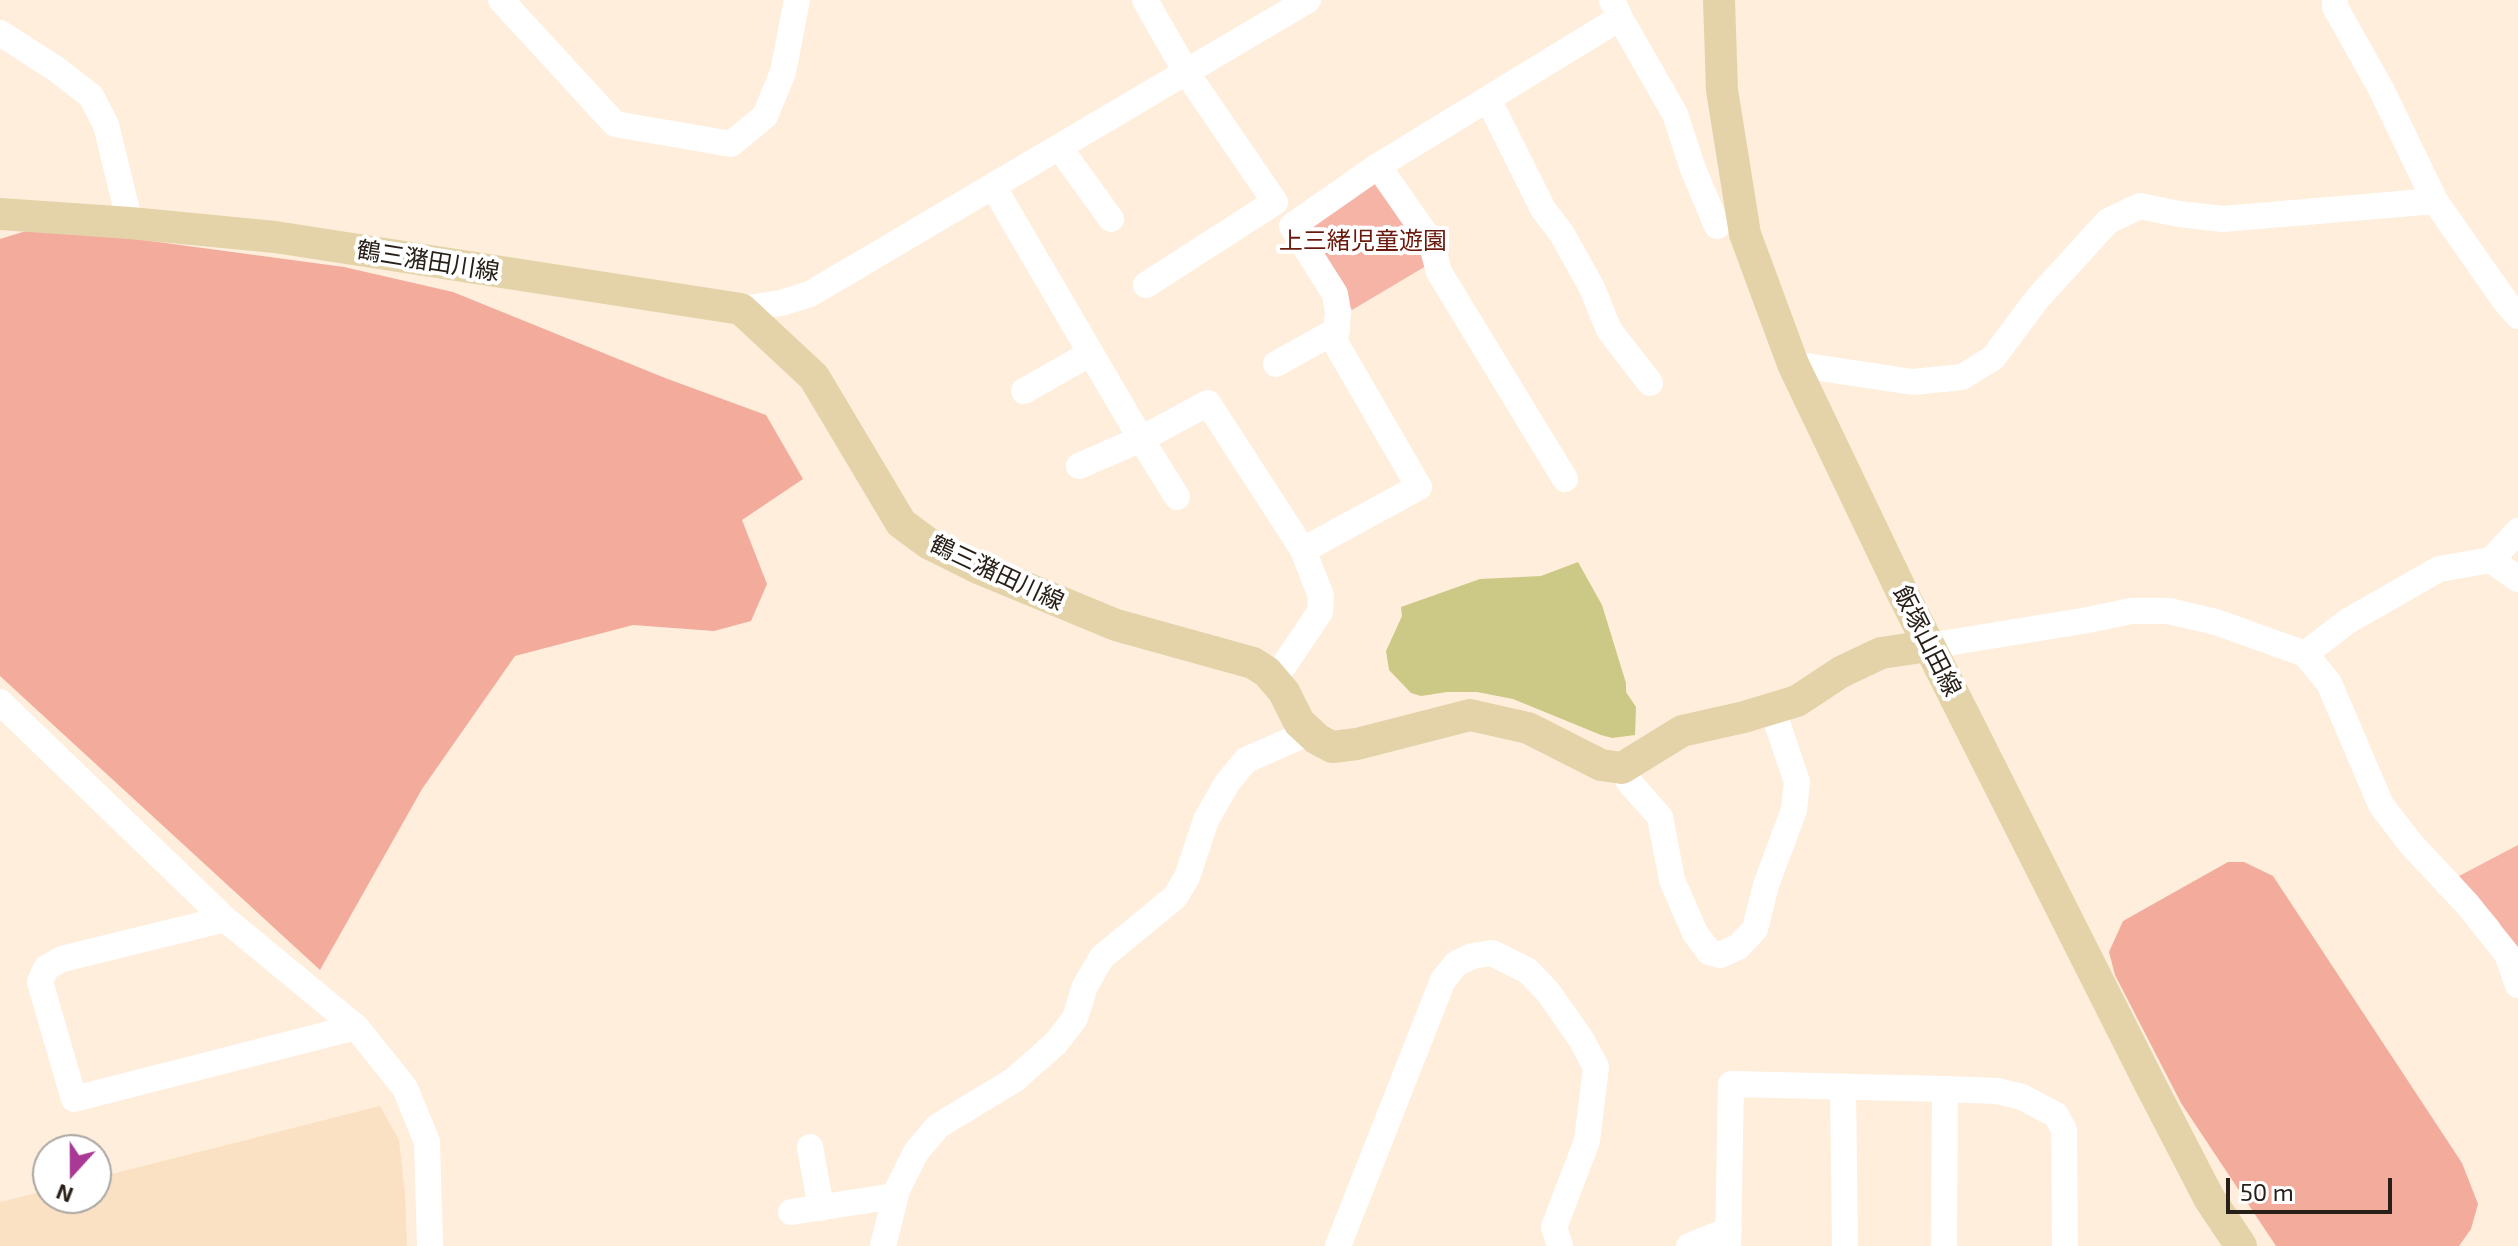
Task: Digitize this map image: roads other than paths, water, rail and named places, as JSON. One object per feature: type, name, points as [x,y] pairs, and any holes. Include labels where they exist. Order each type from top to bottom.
[{"type":"main road","name":"飯塚山田線","points":[[1719,0],[1722,90],[1745,234],[1793,364],[1929,646],[2209,1198],[2241,1246]]},
{"type":"main road","name":"鶴三潴田川線","points":[[0,214],[275,237],[741,309],[814,377],[901,523],[928,543],[978,568],[1116,625],[1253,663],[1284,692],[1299,722],[1310,732]]},
{"type":"main road","points":[[1310,732],[1332,747],[1357,744],[1470,715],[1528,728],[1601,765],[1622,768],[1682,731],[1797,701],[1841,672],[1881,653],[1929,646]]},
{"type":"street","points":[[501,0],[615,124],[731,144],[765,116],[783,72],[797,0]]},
{"type":"street","points":[[1145,0],[1186,72],[1275,202],[1146,285]]},
{"type":"street","points":[[741,309],[781,303],[810,294],[1308,0]]},
{"type":"street","points":[[2335,0],[2335,7],[2381,89],[2435,201],[2518,316]]},
{"type":"street","points":[[1303,550],[1419,487],[1335,342],[1335,294],[1292,226],[1378,166],[1488,99],[1616,9],[1675,114],[1693,169],[1717,226]]},
{"type":"street","points":[[0,33],[91,96],[106,125],[130,223]]},
{"type":"street","points":[[1488,99],[1543,209],[1562,234],[1592,288],[1609,330],[1650,383]]},
{"type":"street","points":[[1059,147],[1111,219]]},
{"type":"street","points":[[1378,166],[1431,242],[1439,272],[1565,479]]},
{"type":"street","points":[[993,186],[1177,497]]},
{"type":"street","points":[[1793,364],[1913,382],[1962,377],[1993,358],[2037,299],[2108,221],[2140,206],[2223,219],[2435,201]]},
{"type":"street","points":[[1276,364],[1337,330]]},
{"type":"street","points":[[1024,391],[1091,353]]},
{"type":"street","points":[[1079,466],[1141,439],[1208,403],[1303,550],[1321,596],[1320,612],[1274,680]]},
{"type":"street","points":[[2305,654],[2348,621],[2439,569],[2491,560],[2518,531]]},
{"type":"street","points":[[2491,560],[2518,579]]},
{"type":"street","points":[[1929,646],[2131,611],[2169,611],[2216,622],[2305,654],[2329,683],[2381,805],[2507,954],[2518,985]]},
{"type":"street","points":[[0,702],[225,919],[356,1027],[405,1088],[427,1142],[430,1246]]},
{"type":"street","points":[[1622,768],[1629,782],[1660,817],[1672,880],[1695,933],[1709,952],[1720,955],[1738,947],[1755,929],[1766,885],[1794,810],[1797,782],[1772,708]]},
{"type":"street","points":[[883,1246],[895,1196],[916,1152],[938,1126],[1014,1080],[1056,1043],[1075,1018],[1085,986],[1102,957],[1175,897],[1187,877],[1206,820],[1227,783],[1246,760],[1310,732]]},
{"type":"street","points":[[225,919],[62,959],[46,968],[40,982],[74,1099],[356,1027]]},
{"type":"street","points":[[1338,1246],[1443,980],[1456,964],[1472,956],[1492,953],[1528,971],[1548,992],[1581,1039],[1596,1067],[1587,1141],[1554,1227],[1560,1246]]},
{"type":"street","points":[[1689,1246],[1728,1238],[1731,1084],[1945,1089],[2022,1097],[2056,1115],[2064,1130],[2065,1246]]},
{"type":"street","points":[[1843,1087],[1845,1246]]},
{"type":"street","points":[[1944,1246],[1945,1089]]},
{"type":"street","points":[[810,1147],[821,1208]]},
{"type":"street","points":[[791,1212],[895,1196]]},
{"type":"park label","name":"上三緒児童遊園","points":[[1363,241]]}]
